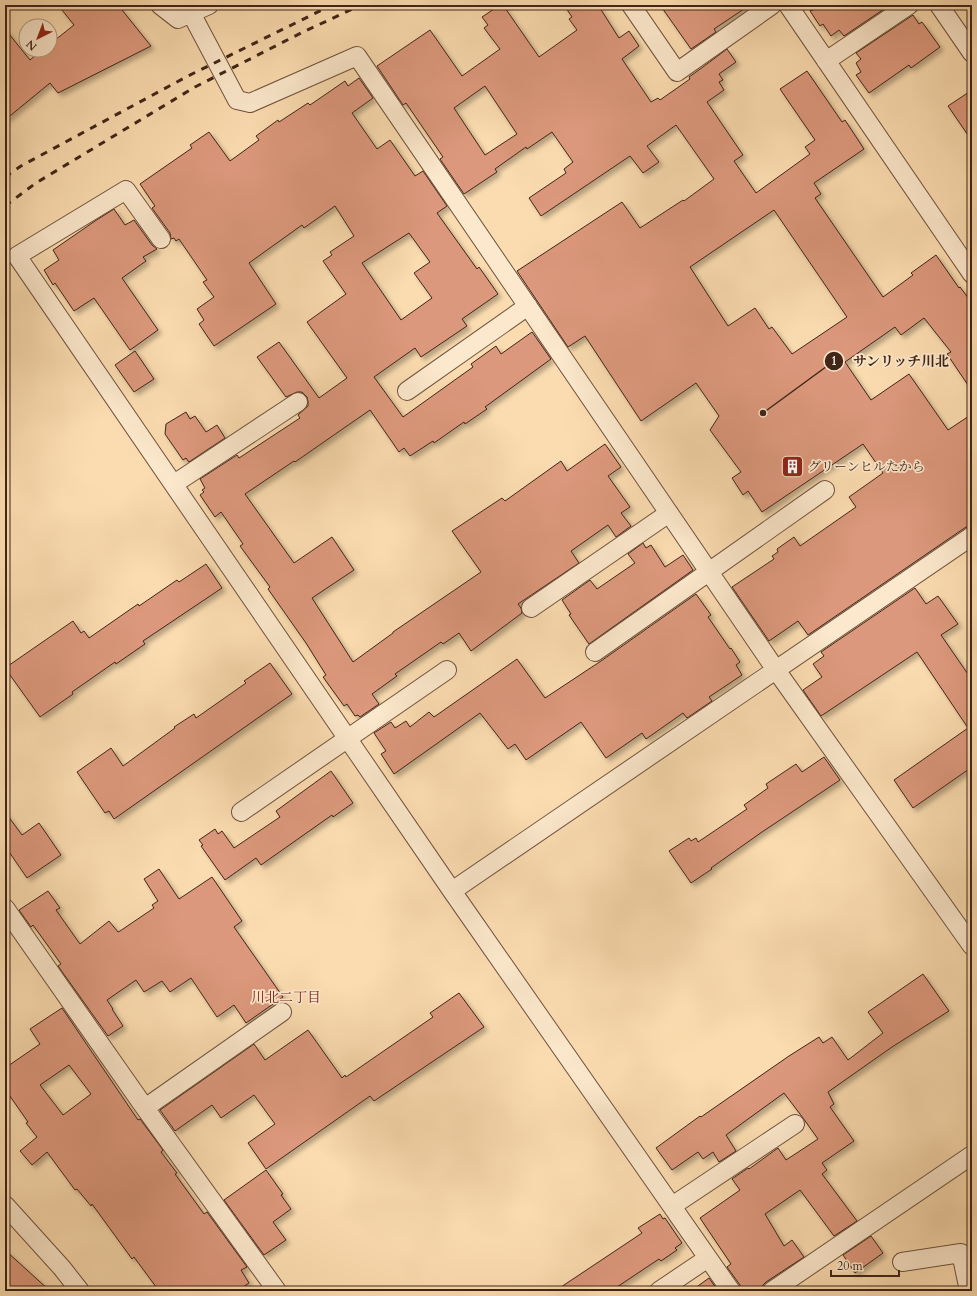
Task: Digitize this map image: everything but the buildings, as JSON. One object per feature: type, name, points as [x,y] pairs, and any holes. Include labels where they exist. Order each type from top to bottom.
[{"type":"street","points":[[160,5],[178,19],[209,5]]},
{"type":"street","points":[[631,5],[677,72],[772,5]]},
{"type":"street","points":[[788,5],[972,274]]},
{"type":"street","points":[[826,61],[909,5]]},
{"type":"street","points":[[939,5],[972,53]]},
{"type":"street","points":[[191,13],[237,100],[250,104],[357,56],[776,670],[972,946]]},
{"type":"street","points":[[161,239],[126,190],[17,256],[452,891],[731,1291]]},
{"type":"street","points":[[407,391],[528,306]]},
{"type":"street","points":[[174,484],[298,402]]},
{"type":"street","points":[[595,652],[825,490]]},
{"type":"street","points":[[531,608],[669,512]]},
{"type":"street","points":[[452,891],[972,536]]},
{"type":"street","points":[[241,812],[447,670]]},
{"type":"street","points":[[5,908],[145,1108],[277,1291]]},
{"type":"street","points":[[145,1108],[282,1012]]},
{"type":"street","points":[[672,1206],[795,1124]]},
{"type":"street","points":[[772,1291],[972,1155]]},
{"type":"street","points":[[5,1205],[62,1268],[80,1291]]},
{"type":"street","points":[[902,1262],[961,1254],[969,1291]]},
{"type":"street","points":[[659,1291],[708,1258]]},
{"type":"railway","points":[[5,177],[21,166],[188,76],[332,5]]},
{"type":"railway","points":[[5,206],[36,183],[195,87],[301,33],[361,5]]},
{"type":"place","name":"サンリッチ川北","points":[[763,413]]},
{"type":"place","name":"グリーンヒルたから","points":[[793,466]]},
{"type":"district","name":"川北二丁目","points":[[286,997]]}]
